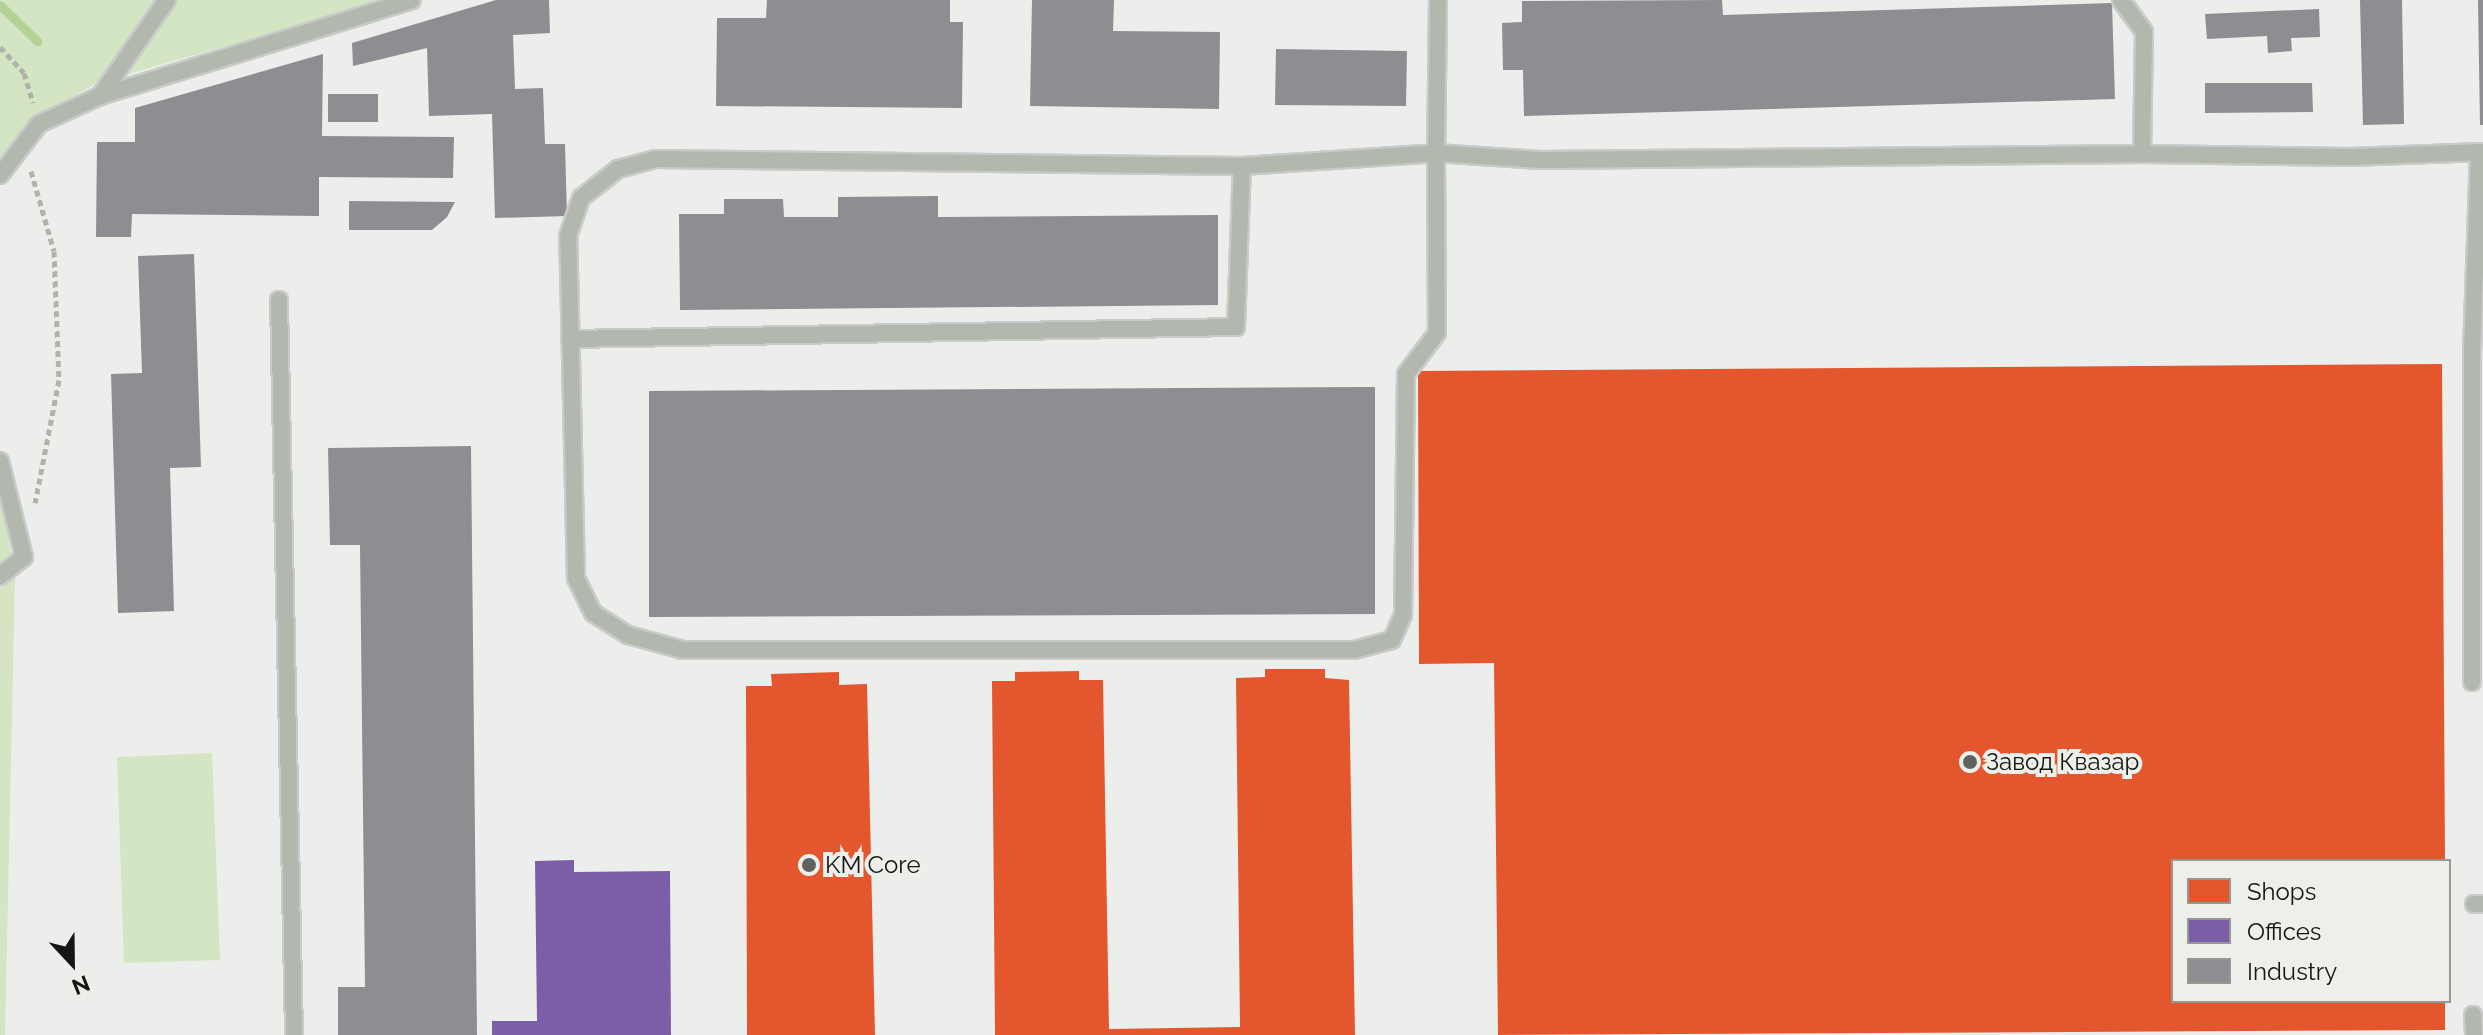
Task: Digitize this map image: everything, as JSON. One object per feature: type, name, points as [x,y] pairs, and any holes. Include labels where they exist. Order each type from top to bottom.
[{"type":"lane","points":[[100,96],[167,0]]},
{"type":"lane","points":[[0,175],[39,124],[100,96],[412,0]]},
{"type":"lane","points":[[1438,0],[1436,153],[1437,333],[1406,374],[1403,615],[1392,640],[1354,650],[683,650],[628,635],[593,613],[576,578],[568,236],[581,198],[618,169],[656,159],[1242,166],[1436,153],[1540,160],[2142,154],[2350,157],[2481,152],[2472,353],[2472,682]]},
{"type":"lane","points":[[2121,0],[2144,32],[2142,154]]},
{"type":"lane","points":[[570,339],[1236,327],[1242,166]]},
{"type":"lane","points":[[279,300],[294,1035]]},
{"type":"lane","points":[[0,461],[24,557],[0,576]]},
{"type":"lane","points":[[2473,1015],[2474,1035]]},
{"type":"path","points":[[0,47],[24,73],[39,124]]},
{"type":"path","points":[[24,147],[54,251],[59,380],[33,513]]},
{"type":"green space","points":[[0,0],[385,0],[97,83],[34,118],[0,159]]},
{"type":"green space","points":[[0,489],[15,577],[5,1035],[0,1035]]},
{"type":"green space","points":[[212,753],[220,960],[124,963],[117,757]]},
{"type":"building: Shops","name":"Завод Квазар","points":[[2442,364],[2445,859],[2171,859],[2171,1003],[2445,1003],[2445,1030],[1498,1035],[1494,663],[1419,664],[1418,371]]},
{"type":"building: Shops","points":[[1265,669],[1325,669],[1325,678],[1349,680],[1355,1035],[995,1035],[992,681],[1015,681],[1015,672],[1079,671],[1079,680],[1103,680],[1109,1029],[1240,1027],[1236,678],[1265,677]]},
{"type":"building: Shops","points":[[839,672],[839,685],[867,684],[875,1035],[747,1035],[746,686],[772,686],[771,674]]},
{"type":"building: Offices","points":[[574,860],[574,872],[670,871],[671,1035],[492,1035],[492,1021],[537,1021],[535,861]]},
{"type":"building: Industry","points":[[496,0],[549,0],[550,33],[513,35],[515,89],[543,88],[545,144],[565,144],[567,216],[495,218],[492,114],[429,116],[427,48],[353,66],[352,43]]},
{"type":"building: Industry","points":[[767,0],[950,0],[950,22],[963,22],[962,108],[716,106],[717,18],[766,18]]},
{"type":"building: Industry","points":[[1032,0],[1114,0],[1113,31],[1220,32],[1219,109],[1030,106]]},
{"type":"building: Industry","points":[[1722,0],[1723,15],[2112,3],[2115,99],[1524,116],[1523,70],[1503,70],[1502,23],[1522,22],[1522,1]]},
{"type":"building: Industry","points":[[2360,0],[2402,0],[2404,124],[2363,125]]},
{"type":"building: Industry","points":[[2478,0],[2483,0],[2483,125],[2480,125]]},
{"type":"building: Industry","points":[[2319,9],[2320,37],[2291,38],[2292,51],[2268,53],[2267,36],[2207,39],[2205,14]]},
{"type":"building: Industry","points":[[1276,49],[1407,51],[1406,106],[1275,105]]},
{"type":"building: Industry","points":[[323,54],[322,136],[454,137],[453,178],[319,177],[319,216],[132,214],[131,237],[96,237],[97,142],[135,142],[135,108]]},
{"type":"building: Industry","points":[[2205,83],[2312,83],[2313,112],[2205,113]]},
{"type":"building: Industry","points":[[328,94],[378,94],[378,122],[328,122]]},
{"type":"building: Industry","points":[[938,196],[938,217],[1218,215],[1218,305],[680,310],[679,214],[724,214],[724,199],[783,199],[784,217],[838,217],[838,197]]},
{"type":"building: Industry","points":[[349,201],[455,202],[447,217],[432,230],[349,230]]},
{"type":"building: Industry","points":[[194,254],[201,467],[170,468],[174,611],[118,613],[111,374],[142,373],[138,256]]},
{"type":"building: Industry","points":[[1375,387],[1375,614],[649,617],[649,391]]},
{"type":"building: Industry","points":[[471,446],[477,1035],[338,1035],[338,987],[365,987],[360,545],[330,545],[328,448]]},
{"type":"waterway","points":[[0,5],[37,41]]},
{"type":"place","name":"Завод Квазар","points":[[1970,762]]},
{"type":"place","name":"KM Core","points":[[809,865]]}]
